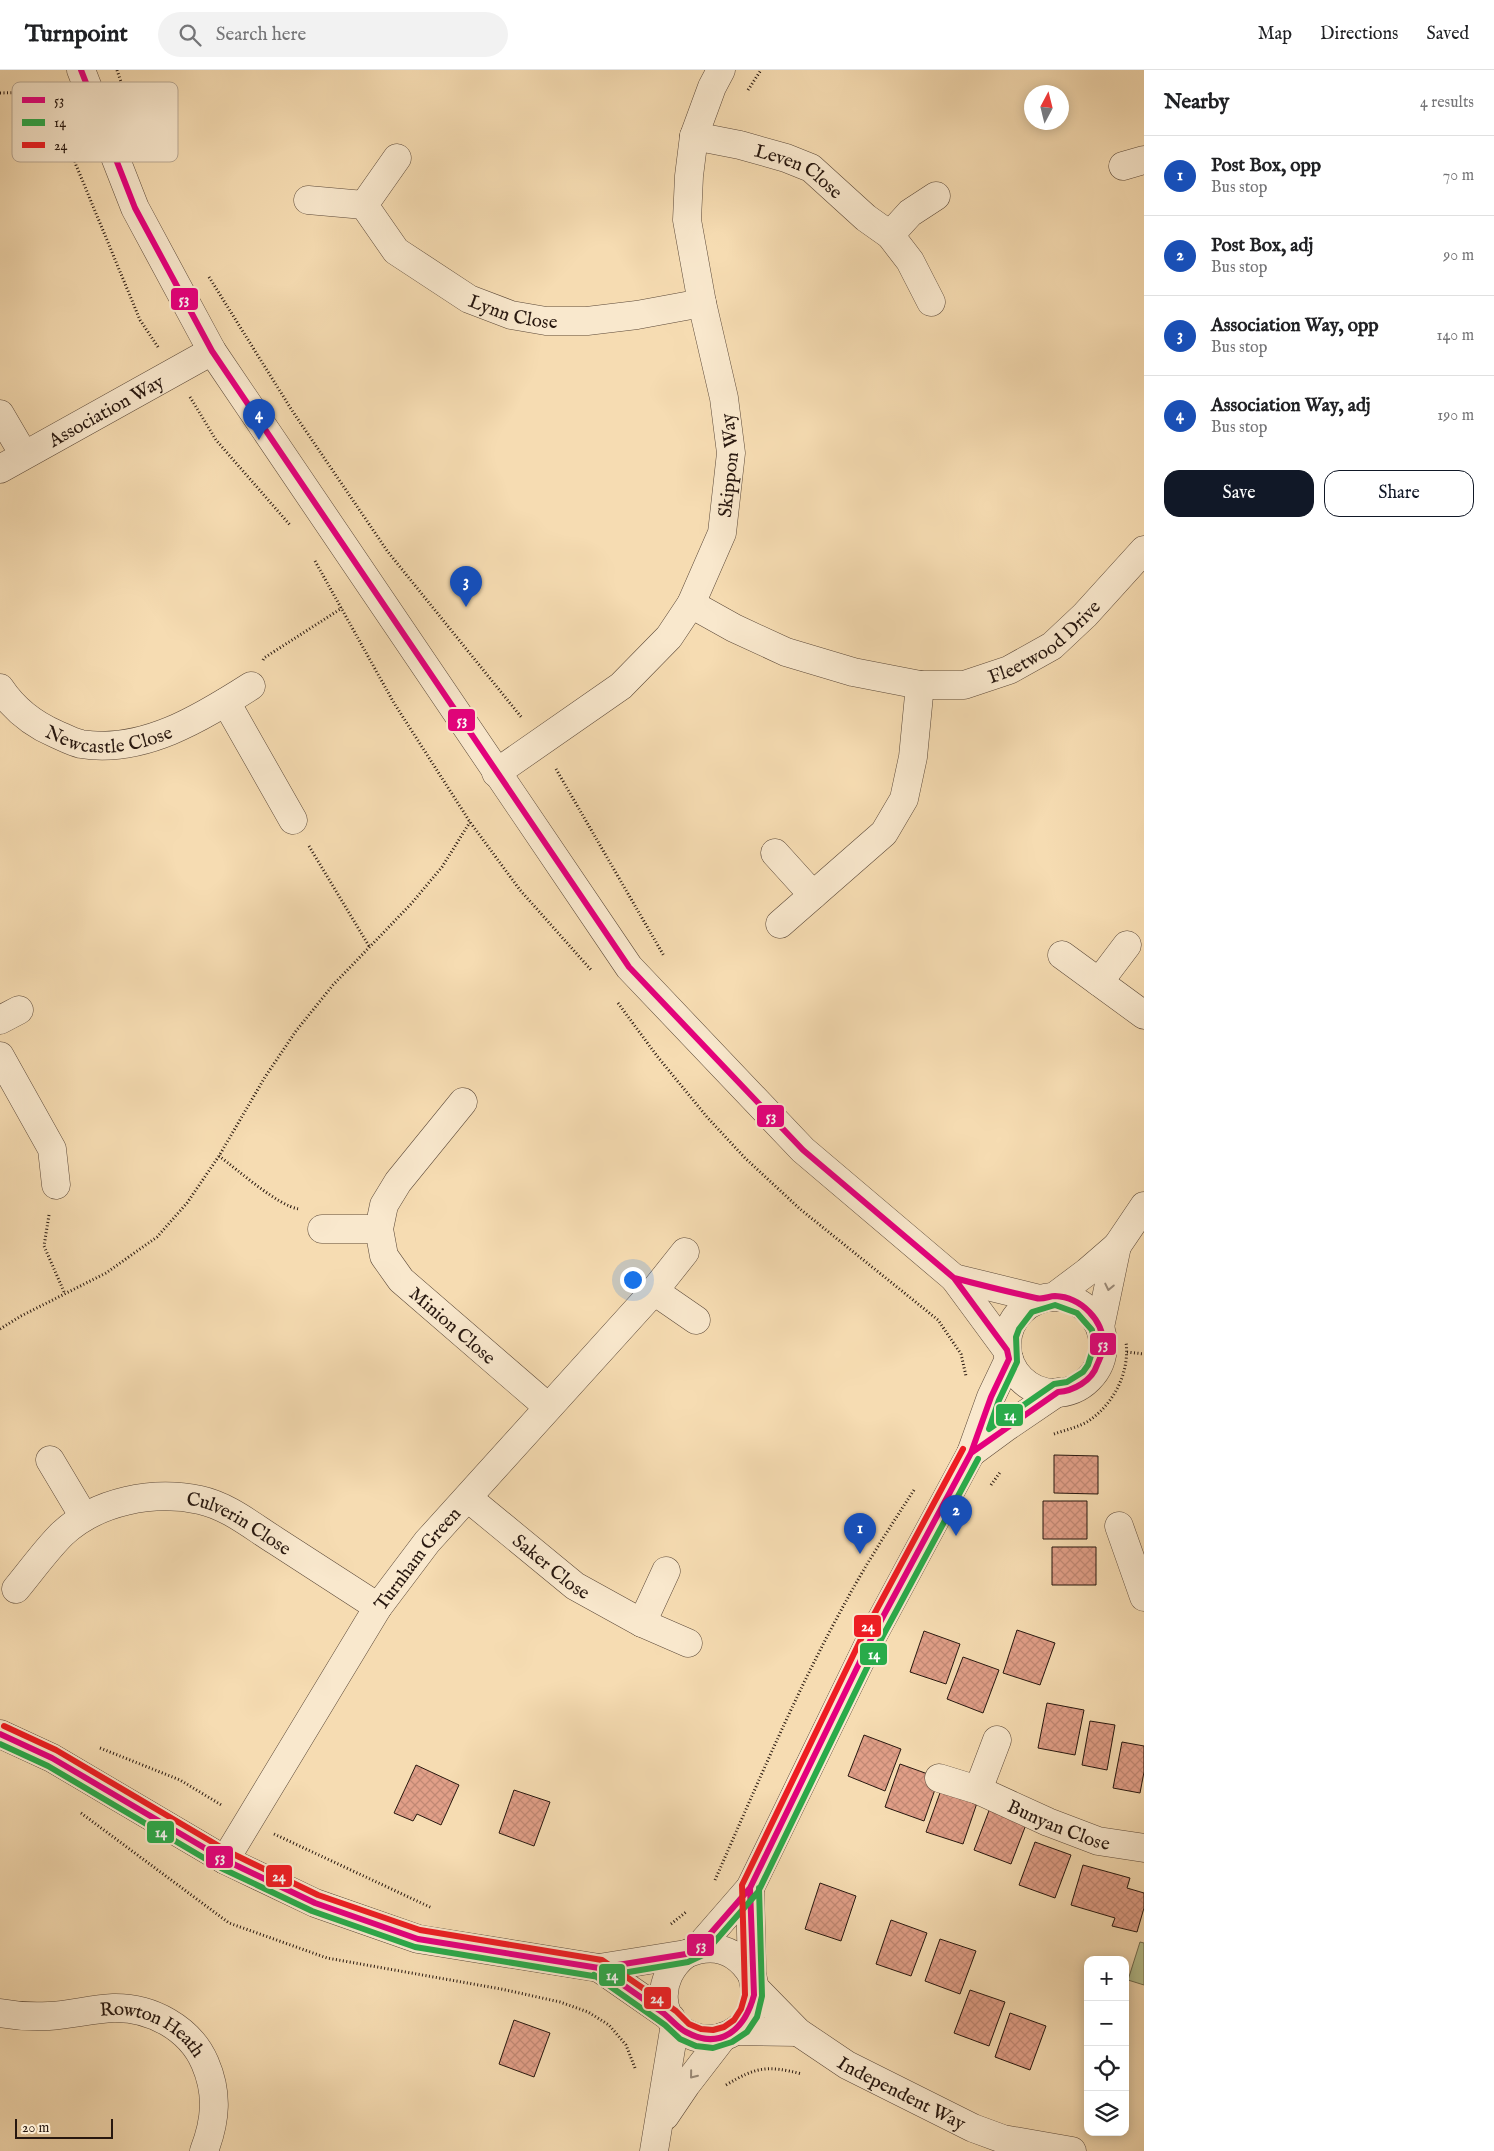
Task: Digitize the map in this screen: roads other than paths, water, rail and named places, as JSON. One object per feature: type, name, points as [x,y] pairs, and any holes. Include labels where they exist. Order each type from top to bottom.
[{"type":"street","points":[[80,70],[85,82]]},
{"type":"street","name":"Skippon Way","points":[[496,772],[621,686],[669,637],[691,604],[722,533],[730,453],[724,398],[702,303],[687,220],[689,176],[694,136],[712,87],[721,70]]},
{"type":"street","name":"Leven Close","points":[[694,136],[786,158],[811,168],[866,218],[890,235],[910,262],[930,302]]},
{"type":"street","points":[[308,200],[364,205],[398,158]]},
{"type":"street","points":[[117,162],[135,208],[212,351],[629,967],[803,1150],[954,1278],[1008,1354],[1018,1376],[1037,1389],[1058,1392],[1070,1391],[1080,1385],[1096,1369],[1103,1347],[1100,1328],[1117,1246]]},
{"type":"street","points":[[890,235],[910,213],[936,196]]},
{"type":"street","name":"Lynn Close","points":[[364,205],[396,251],[469,299],[511,315],[546,321],[587,321],[637,316],[702,303]]},
{"type":"street","name":"Association Way","points":[[0,469],[212,351]]},
{"type":"street","points":[[0,414],[24,455]]},
{"type":"street","name":"Fleetwood Drive","points":[[691,604],[734,628],[786,652],[853,672],[920,685],[964,685],[1009,670],[1052,646],[1085,615],[1144,550]]},
{"type":"street","points":[[780,924],[884,833],[904,799],[913,757],[920,685]]},
{"type":"street","name":"Newcastle Close","points":[[0,688],[24,716],[47,730],[79,744],[107,746],[141,741],[175,729],[226,702],[251,686]]},
{"type":"street","points":[[226,702],[293,820]]},
{"type":"street","points":[[775,854],[813,894]]},
{"type":"street","points":[[1099,982],[1127,945]]},
{"type":"street","points":[[1062,956],[1144,1015]]},
{"type":"street","points":[[0,1056],[52,1149],[56,1185]]},
{"type":"street","name":"Minion Close","points":[[463,1102],[398,1182],[384,1205],[379,1229],[384,1256],[401,1280],[548,1407]]},
{"type":"street","points":[[657,2138],[673,2021],[665,2006],[665,1982],[668,1973],[677,1961],[691,1951],[750,1888],[870,1639],[971,1454],[1008,1354],[1008,1336],[1011,1325],[1027,1305],[1047,1298],[1087,1272],[1117,1246],[1144,1206]]},
{"type":"street","points":[[322,1229],[379,1229]]},
{"type":"street","name":"Turnham Green","points":[[225,1860],[378,1607],[427,1542],[654,1291],[685,1252]]},
{"type":"street","points":[[954,1278],[1047,1298],[1069,1299],[1082,1305],[1090,1312],[1100,1328]]},
{"type":"street","points":[[654,1291],[696,1320]]},
{"type":"street","points":[[971,1454],[1058,1392]]},
{"type":"street","points":[[50,1460],[84,1517]]},
{"type":"street","name":"Culverin Close","points":[[16,1589],[62,1534],[84,1517],[105,1506],[169,1496],[201,1500],[230,1511],[378,1607]]},
{"type":"street","name":"Saker Close","points":[[468,1498],[575,1586],[642,1623],[688,1643]]},
{"type":"street","points":[[1120,1526],[1138,1566],[1144,1597]]},
{"type":"street","points":[[642,1623],[666,1571]]},
{"type":"street","points":[[0,1734],[52,1758],[225,1860],[315,1903],[418,1939],[599,1968],[710,1947],[736,1955],[746,1965],[753,1982]]},
{"type":"street","points":[[978,1790],[997,1740]]},
{"type":"street","name":"Bunyan Close","points":[[939,1778],[978,1790],[1048,1822],[1098,1841],[1144,1848]]},
{"type":"street","points":[[657,2138],[686,2085],[729,2034],[745,2023],[752,2010],[750,1888]]},
{"type":"street","points":[[599,1968],[694,2037],[708,2039],[729,2034],[798,2032]]},
{"type":"street","name":"Independent Way","points":[[753,1982],[798,2032],[847,2065],[973,2128],[1002,2139],[1072,2151]]},
{"type":"street","name":"Rowton Heath","points":[[0,2013],[20,2016],[50,2016],[125,2008],[165,2020],[185,2034],[200,2052],[211,2076],[215,2096],[213,2118],[204,2151]]},
{"type":"place","name":"Association Way, adj","points":[[259,440]]},
{"type":"place","name":"Association Way, opp","points":[[466,607]]},
{"type":"place","name":"Post Box, adj","points":[[956,1536]]},
{"type":"place","name":"Post Box, opp","points":[[860,1554]]}]
